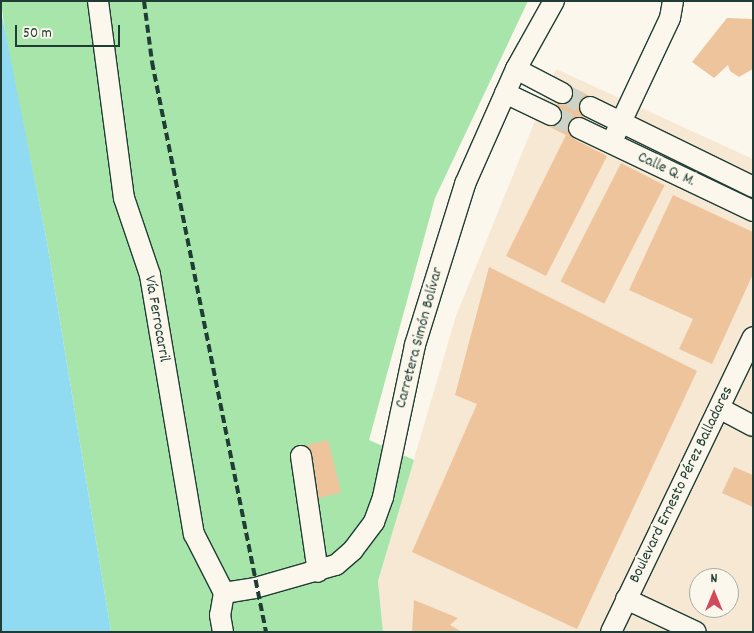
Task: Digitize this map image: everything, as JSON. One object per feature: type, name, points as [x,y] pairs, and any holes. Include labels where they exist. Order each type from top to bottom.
[{"type":"street","name":"Vía Ferrocarril","points":[[98,1],[124,198],[150,275],[194,534],[224,593]]},
{"type":"street","name":"Carretera Simón Bolívar","points":[[224,593],[318,572],[336,565],[353,550],[374,522],[383,497],[403,391],[422,318],[465,184],[516,69],[554,1]]},
{"type":"street","points":[[612,144],[670,18],[673,1]]},
{"type":"street","points":[[516,69],[562,93]]},
{"type":"street","points":[[505,93],[551,115]]},
{"type":"street","name":"Calle Q. M.","points":[[590,107],[753,187]]},
{"type":"street","name":"Calle Q. M.","points":[[579,128],[753,210]]},
{"type":"street","name":"Boulevard Ernesto Pérez Balladares","points":[[611,632],[721,409],[753,337]]},
{"type":"street","points":[[721,409],[753,426]]},
{"type":"street","points":[[301,456],[318,572]]},
{"type":"street","points":[[223,632],[220,615],[224,593]]},
{"type":"street","points":[[626,599],[696,632]]},
{"type":"shaded area","points":[[556,69],[753,159],[753,632],[383,632],[378,581],[456,316]]},
{"type":"green space","points":[[1,1],[528,1],[435,198],[369,440],[414,460],[378,581],[383,632],[111,632],[47,242],[6,41]]},
{"type":"water","points":[[1,11],[47,242],[111,632],[1,632]]},
{"type":"building","points":[[727,18],[753,19],[753,69],[739,77],[730,71],[728,65],[714,78],[692,62]]},
{"type":"building","points":[[567,85],[594,98],[574,139],[607,156],[546,276],[506,256],[566,135],[546,125]]},
{"type":"building","points":[[621,163],[665,185],[604,304],[561,282]]},
{"type":"building","points":[[673,195],[753,232],[753,274],[712,364],[679,349],[693,319],[629,290]]},
{"type":"building","points":[[489,267],[697,371],[577,629],[412,552],[477,404],[455,395]]},
{"type":"building","points":[[328,440],[341,492],[317,498],[304,446]]},
{"type":"building","points":[[734,467],[753,475],[753,507],[722,493]]},
{"type":"building","points":[[414,600],[458,618],[450,625],[462,632],[412,632]]},
{"type":"tunnel","points":[[562,93],[590,107]]},
{"type":"tunnel","points":[[551,115],[579,128]]},
{"type":"railway","points":[[144,1],[152,62],[266,632]]}]
